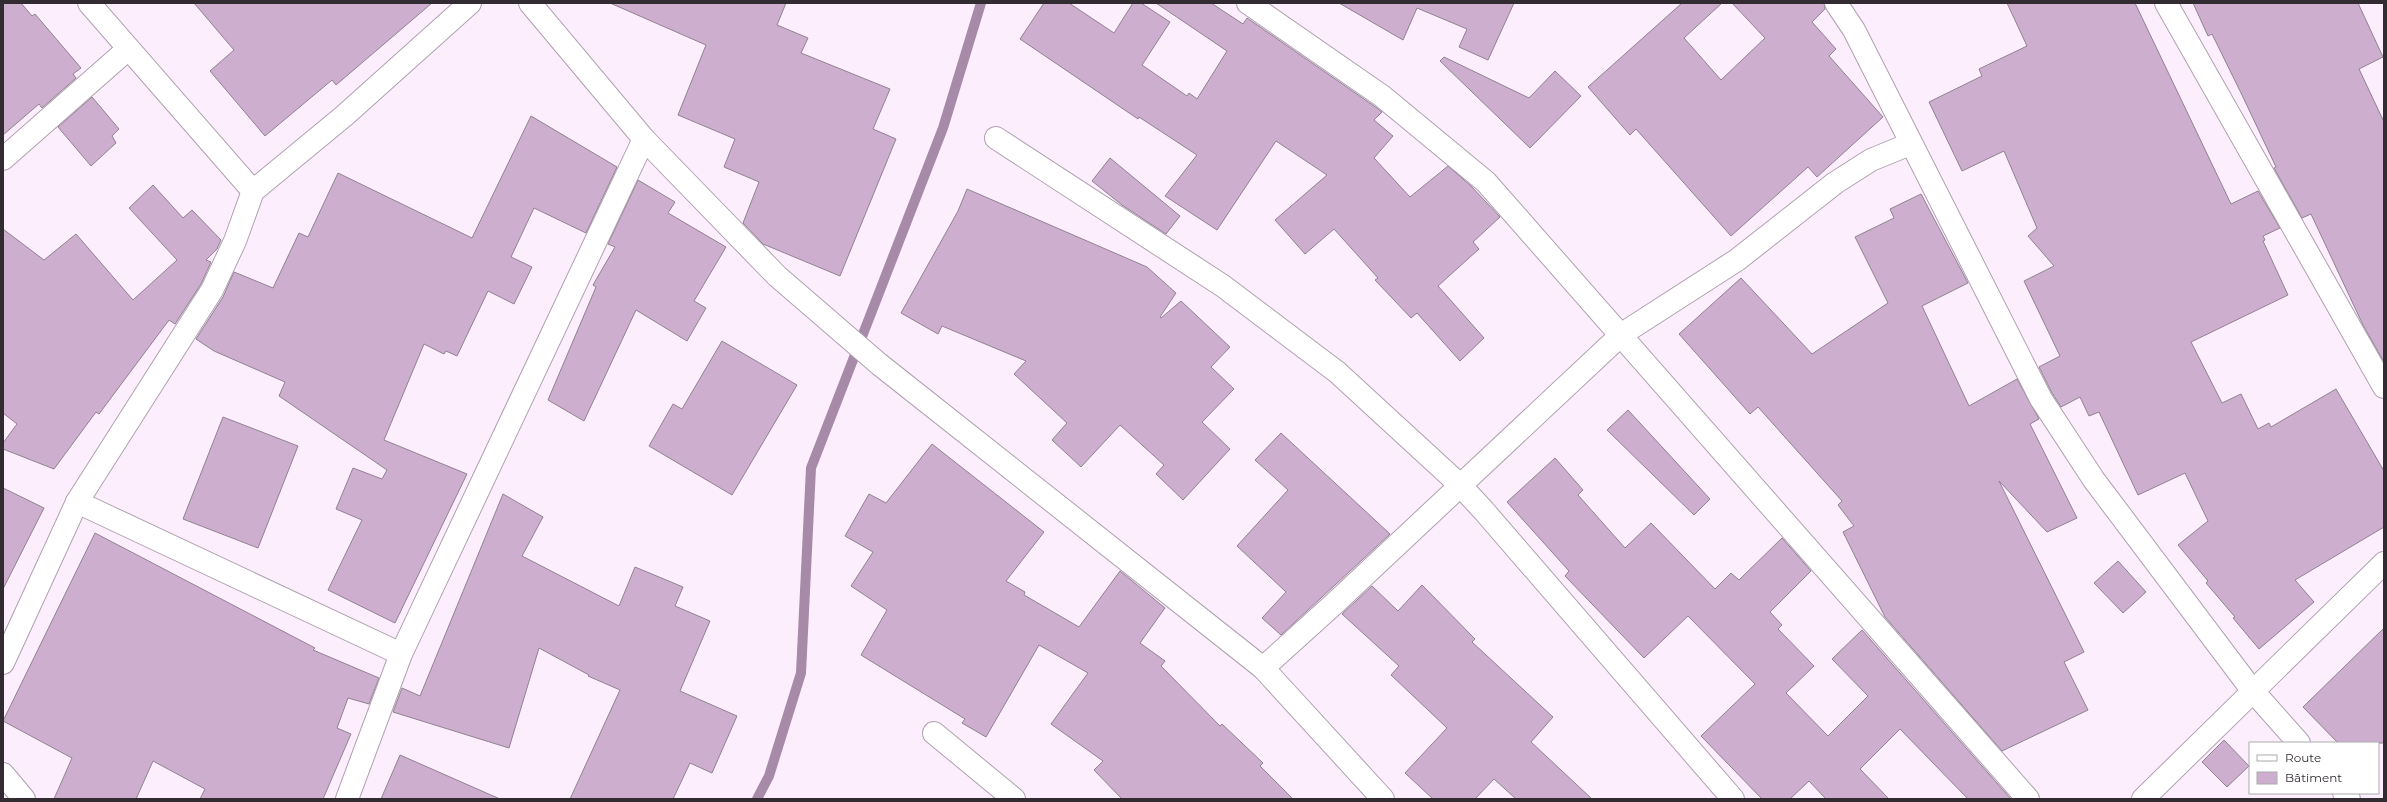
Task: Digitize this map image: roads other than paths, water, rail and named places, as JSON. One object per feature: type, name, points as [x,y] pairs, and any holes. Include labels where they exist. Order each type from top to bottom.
[{"type":"street","points":[[88,3],[253,191]]},
{"type":"street","points":[[3,663],[77,502],[212,290],[236,241],[253,191],[344,116],[470,3]]},
{"type":"street","points":[[530,3],[644,139],[777,276],[879,364],[1263,668],[1383,799]]},
{"type":"street","points":[[1248,3],[1382,96],[1486,182],[1622,334],[2028,799]]},
{"type":"street","points":[[1836,3],[1854,30],[1910,144],[2041,399],[2094,480],[2252,690],[2298,742]]},
{"type":"street","points":[[2166,3],[2384,387]]},
{"type":"street","points":[[3,159],[128,49]]},
{"type":"street","points":[[996,138],[1229,291],[1337,372],[1460,486],[1733,799]]},
{"type":"street","points":[[347,799],[401,654],[644,139]]},
{"type":"street","points":[[1263,668],[1622,334],[1737,260],[1835,183],[1871,160],[1910,144]]},
{"type":"street","points":[[77,502],[401,654]]},
{"type":"street","points":[[2143,799],[2252,690],[2384,563]]},
{"type":"street","points":[[934,733],[1014,799]]},
{"type":"street","points":[[3,774],[24,799]]},
{"type":"waterway","points":[[757,799],[769,776],[801,673],[811,468],[943,128],[981,3]]}]
